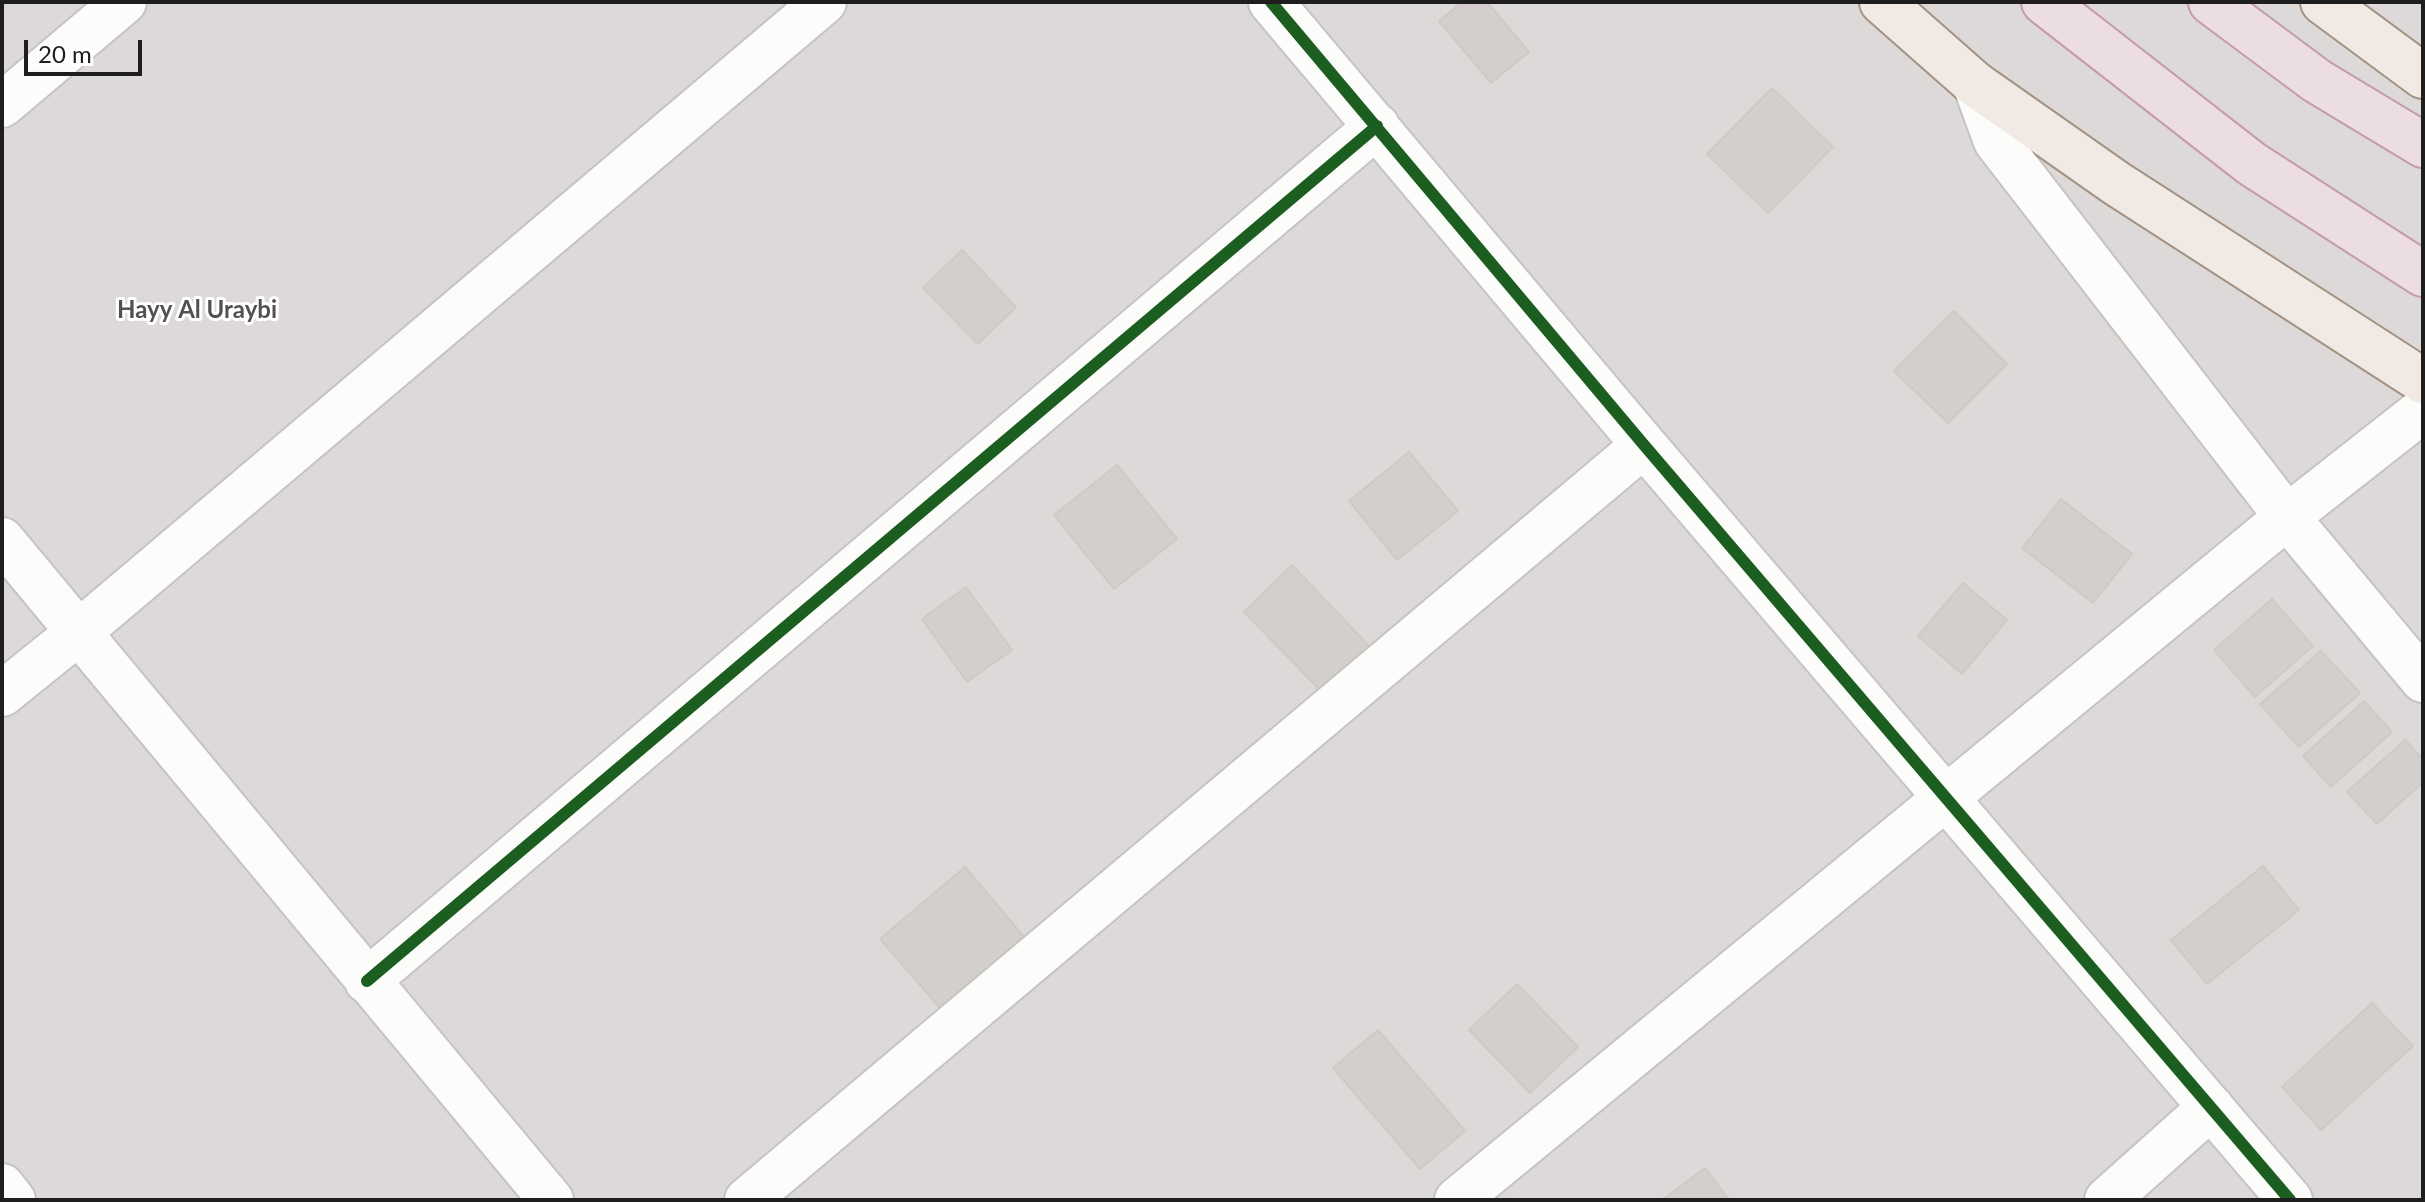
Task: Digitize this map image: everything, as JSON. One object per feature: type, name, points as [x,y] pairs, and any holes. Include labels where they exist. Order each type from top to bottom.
[{"type":"highway","points":[[2044,2],[2252,164],[2423,274]]},
{"type":"highway","points":[[2211,2],[2317,81],[2423,145]]},
{"type":"main road","points":[[1882,2],[1975,84],[2116,183],[2423,381]]},
{"type":"main road","points":[[2323,2],[2423,76]]},
{"type":"street","points":[[2,105],[124,2]]},
{"type":"street","points":[[2,694],[824,2]]},
{"type":"street","points":[[1271,2],[1644,445],[2290,1200]]},
{"type":"street","points":[[1975,84],[1996,141],[2287,517],[2423,680]]},
{"type":"street","points":[[367,981],[1377,126]]},
{"type":"street","points":[[1457,1200],[2287,517],[2423,410]]},
{"type":"street","points":[[747,1200],[1644,445]]},
{"type":"street","points":[[2,540],[551,1200]]},
{"type":"street","points":[[2107,1200],[2211,1107]]},
{"type":"street","points":[[2,1186],[13,1200]]},
{"type":"shaded area","points":[[2,2],[2423,2],[2423,1200],[2,1200]]},
{"type":"building","points":[[1462,2],[1487,2],[1529,52],[1491,83],[1439,21]]},
{"type":"building","points":[[1772,88],[1833,147],[1768,213],[1707,154]]},
{"type":"building","points":[[962,250],[1016,307],[978,344],[923,288]]},
{"type":"building","points":[[1954,311],[2007,364],[1948,423],[1894,371]]},
{"type":"building","points":[[1409,452],[1458,511],[1397,560],[1349,501]]},
{"type":"building","points":[[1117,465],[1177,539],[1114,589],[1054,515]]},
{"type":"building","points":[[2061,499],[2132,554],[2093,603],[2022,548]]},
{"type":"building","points":[[1292,565],[1370,647],[1323,693],[1244,612]]},
{"type":"building","points":[[1963,583],[2007,620],[1962,674],[1918,636]]},
{"type":"building","points":[[966,587],[1012,650],[967,682],[922,619]]},
{"type":"building","points":[[2272,599],[2313,646],[2255,697],[2214,650]]},
{"type":"building","points":[[2321,651],[2360,693],[2299,747],[2260,704]]},
{"type":"building","points":[[2364,701],[2392,732],[2331,787],[2303,756]]},
{"type":"building","points":[[2405,740],[2423,759],[2423,782],[2377,824],[2347,792]]},
{"type":"building","points":[[2263,866],[2299,910],[2207,984],[2171,940]]},
{"type":"building","points":[[965,867],[1025,938],[941,1009],[880,939]]},
{"type":"building","points":[[1517,984],[1578,1047],[1530,1093],[1469,1030]]},
{"type":"building","points":[[2372,1003],[2413,1046],[2321,1130],[2282,1087]]},
{"type":"building","points":[[1378,1030],[1465,1131],[1420,1169],[1333,1068]]},
{"type":"building","points":[[1705,1168],[1729,1200],[1662,1200]]},
{"type":"cycle path","points":[[1271,2],[1644,445],[2290,1200]]},
{"type":"cycle path","points":[[367,981],[1377,126]]},
{"type":"district","name":"Hayy Al Uraybi","points":[[197,310]]}]
